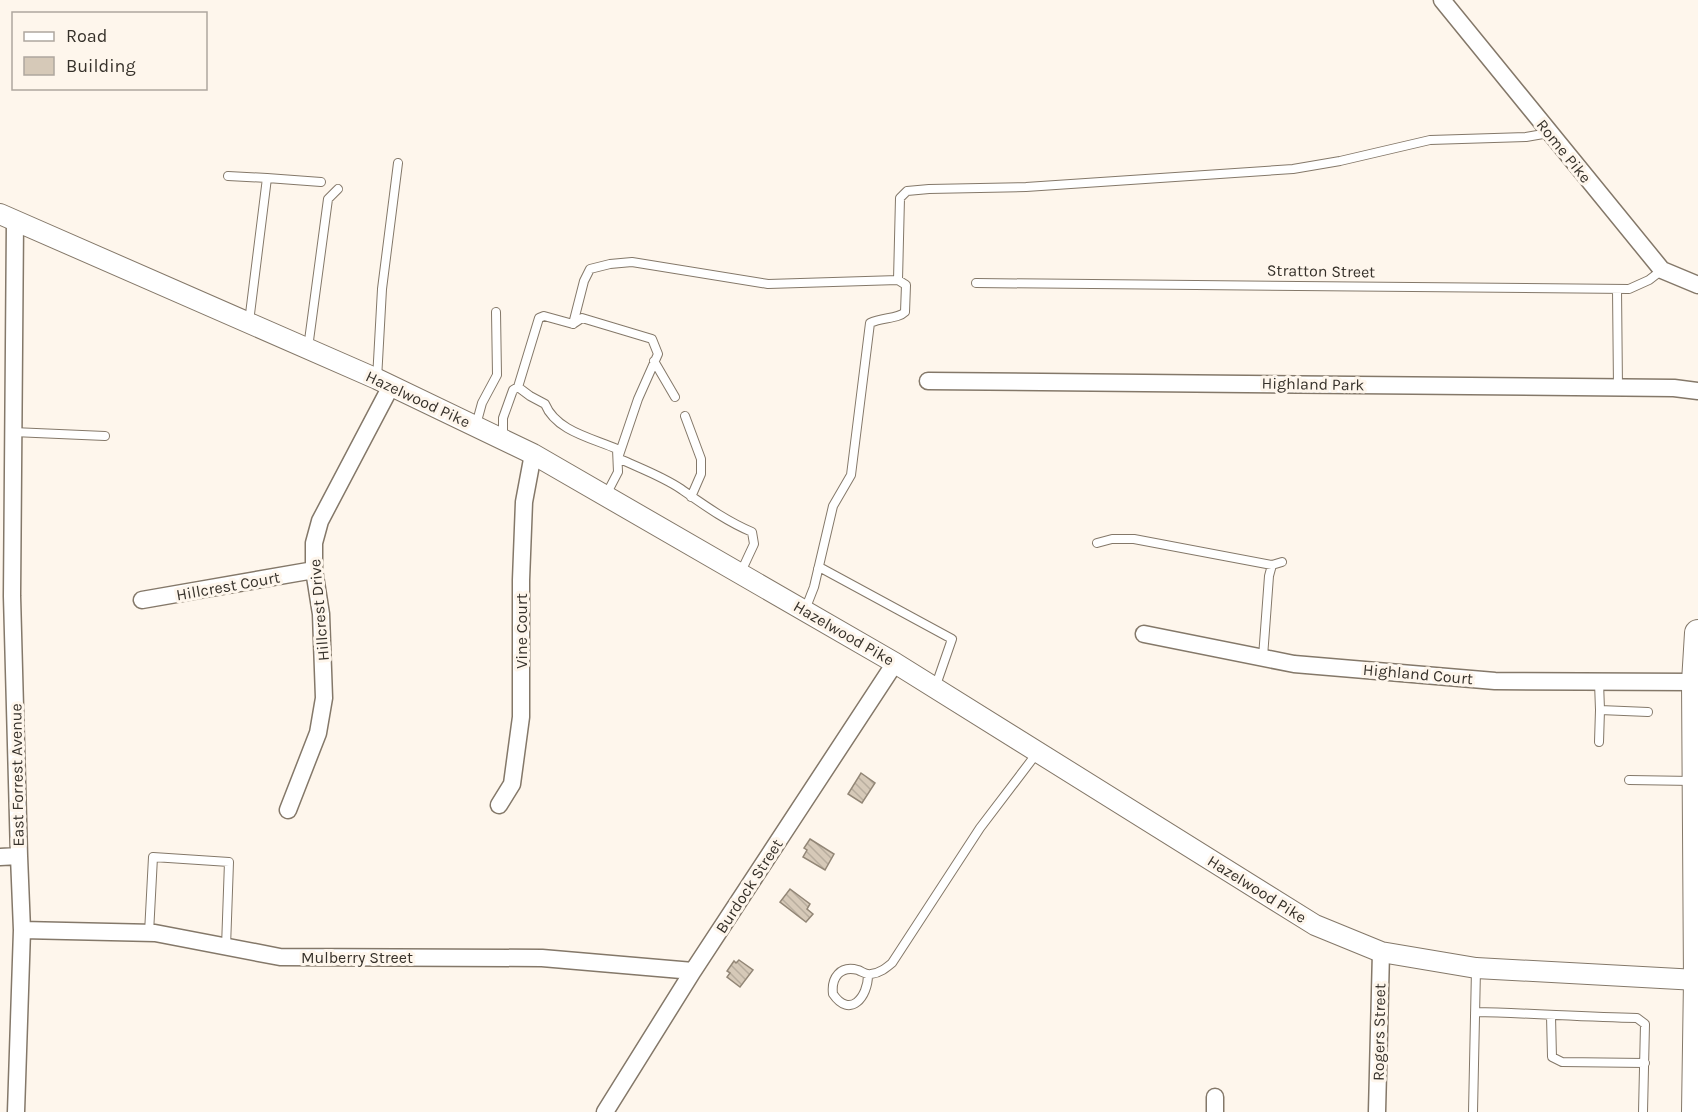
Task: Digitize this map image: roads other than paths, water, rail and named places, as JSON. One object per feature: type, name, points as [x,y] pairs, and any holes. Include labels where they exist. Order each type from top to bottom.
[{"type":"main road","points":[[1695,1112],[1698,633]]},
{"type":"street","name":"Rome Pike","points":[[1442,0],[1662,270],[1698,285]]},
{"type":"street","name":"Hazelwood Pike","points":[[8,218],[249,322],[503,438],[533,454],[895,663],[1316,925],[1381,952],[1476,968],[1697,980]]},
{"type":"street","name":"East Forrest Avenue","points":[[8,218],[7,397],[13,432],[6,595],[22,930],[15,1112]]},
{"type":"street","name":"Highland Park","points":[[928,381],[1618,387],[1698,391]]},
{"type":"street","name":"Hillcrest Drive","points":[[288,810],[318,733],[324,698],[321,614],[314,570],[314,543],[320,520],[384,383]]},
{"type":"street","name":"Vine Court","points":[[499,805],[512,784],[521,717],[521,580],[524,502],[533,454]]},
{"type":"street","name":"Hillcrest Court","points":[[142,600],[314,570]]},
{"type":"street","name":"Highland Court","points":[[1144,633],[1294,663],[1495,681],[1599,682],[1696,696]]},
{"type":"street","name":"Burdock Street","points":[[605,1112],[693,971],[895,663]]},
{"type":"street","points":[[0,857],[19,856]]},
{"type":"street","name":"Mulberry Street","points":[[22,930],[149,933],[280,957],[542,958],[693,971]]},
{"type":"street","name":"Rogers Street","points":[[1377,1112],[1381,952]]},
{"type":"lane","points":[[898,280],[900,198],[907,191],[1026,187],[1246,173],[1340,161],[1430,140],[1526,137],[1549,132]]},
{"type":"lane","points":[[384,383],[382,289],[398,163]]},
{"type":"lane","points":[[228,176],[321,182]]},
{"type":"lane","points":[[249,322],[267,178]]},
{"type":"lane","points":[[308,349],[328,199],[338,189]]},
{"type":"lane","points":[[573,324],[584,281],[590,269],[610,264],[633,262],[768,284],[898,280],[906,285],[904,312],[900,317],[880,318],[870,323],[851,475],[833,506],[805,611]]},
{"type":"lane","name":"Stratton Street","points":[[975,283],[1629,289],[1649,280],[1662,270]]},
{"type":"lane","points":[[1617,289],[1618,387]]},
{"type":"lane","points":[[476,426],[482,403],[497,375],[496,312]]},
{"type":"lane","points":[[503,438],[503,418],[513,390],[518,387],[539,318],[544,316],[573,324],[582,318],[652,339],[658,354],[638,399],[618,458]]},
{"type":"lane","points":[[654,361],[675,397]]},
{"type":"lane","points":[[518,387],[545,404],[550,414],[565,427],[617,449],[618,472],[605,496]]},
{"type":"lane","points":[[685,416],[701,459],[701,474],[691,497]]},
{"type":"lane","points":[[13,432],[105,436]]},
{"type":"lane","points":[[618,458],[680,488],[691,497],[752,532],[754,544],[740,574]]},
{"type":"lane","points":[[1096,543],[1112,539],[1134,539],[1272,565],[1282,562]]},
{"type":"lane","points":[[1263,657],[1269,576],[1272,565]]},
{"type":"lane","points":[[818,569],[821,568],[952,639],[935,688]]},
{"type":"lane","points":[[1599,682],[1599,742]]},
{"type":"lane","points":[[1600,710],[1648,712]]},
{"type":"lane","points":[[868,975],[866,991],[862,999],[856,1003],[842,1004],[833,994],[833,980],[836,974],[843,970],[850,969],[868,975],[885,969],[892,963],[966,848],[1037,752]]},
{"type":"lane","points":[[1629,780],[1696,782]]},
{"type":"lane","points":[[149,933],[153,857],[229,862],[226,946]]},
{"type":"lane","points":[[1473,1112],[1476,968]]},
{"type":"lane","points":[[1475,1012],[1637,1018],[1645,1024],[1643,1112]]},
{"type":"lane","points":[[1551,1016],[1552,1057],[1562,1062],[1644,1063]]}]
